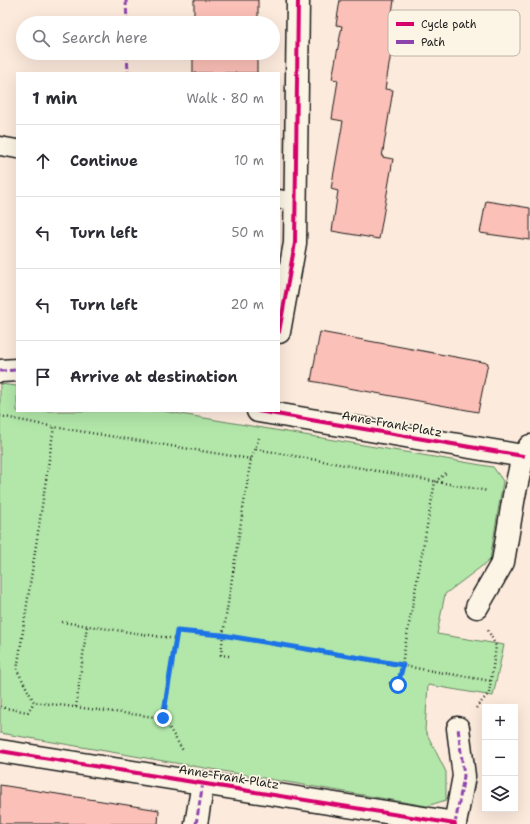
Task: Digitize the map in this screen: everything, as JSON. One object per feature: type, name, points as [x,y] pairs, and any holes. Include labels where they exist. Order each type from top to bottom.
[{"type":"street","points":[[280,326],[295,243],[287,201],[298,0]]},
{"type":"street","points":[[0,370],[16,370]]},
{"type":"street","name":"Anne-Frank-Platz","points":[[268,412],[455,444],[527,451]]},
{"type":"street","points":[[477,607],[503,562],[514,496],[527,451]]},
{"type":"street","points":[[455,824],[464,776],[458,728]]},
{"type":"street","name":"Anne-Frank-Platz","points":[[0,750],[455,824]]},
{"type":"street","name":"Anne-Frank-Platz","points":[[196,824],[203,783]]},
{"type":"lane","points":[[0,146],[16,149]]},
{"type":"path","points":[[229,656],[221,655],[222,635],[251,459],[256,449],[262,412]]},
{"type":"path","points":[[0,416],[54,427],[251,459]]},
{"type":"path","points":[[34,702],[17,670],[54,427]]},
{"type":"path","points":[[389,683],[398,685],[403,665],[435,482],[447,472],[455,444]]},
{"type":"path","points":[[256,449],[514,496]]},
{"type":"path","points":[[458,728],[488,693],[491,681],[496,646],[477,607]]},
{"type":"path","points":[[62,622],[176,639]]},
{"type":"path","points":[[76,707],[86,626]]},
{"type":"path","points":[[180,779],[185,753],[163,718],[177,631],[222,635],[491,681]]},
{"type":"path","points":[[34,702],[163,718]]},
{"type":"path","points":[[0,707],[28,712],[34,702]]},
{"type":"green space","points":[[0,384],[16,386],[16,412],[169,412],[493,467],[503,481],[490,560],[445,594],[437,634],[504,645],[493,696],[428,685],[425,730],[446,772],[446,800],[427,806],[0,733]]},
{"type":"building","points":[[194,0],[258,0],[258,16],[194,16]]},
{"type":"building","points":[[340,0],[394,0],[393,10],[388,10],[388,56],[390,56],[385,89],[393,90],[382,157],[393,159],[379,239],[332,231],[338,191],[331,189],[343,121],[332,119],[338,80],[332,79],[342,26],[336,25]]},
{"type":"building","points":[[193,60],[257,60],[257,72],[193,72]]},
{"type":"building","points":[[486,201],[530,208],[530,240],[480,233]]},
{"type":"building","points":[[320,332],[488,363],[478,412],[311,381]]},
{"type":"building","points":[[0,785],[159,810],[158,824],[0,824]]},
{"type":"marked path","points":[[126,0],[127,16]]},
{"type":"marked path","points":[[127,60],[128,72]]},
{"type":"marked path","points":[[0,371],[16,370]]},
{"type":"marked path","points":[[455,824],[464,776],[458,728]]},
{"type":"marked path","points":[[196,824],[203,783]]},
{"type":"cycle path","points":[[280,326],[295,243],[298,0]]},
{"type":"cycle path","points":[[264,412],[523,456]]},
{"type":"cycle path","points":[[0,751],[455,824]]},
{"type":"route","points":[[163,718],[177,631],[222,635],[403,665],[398,685]]}]
